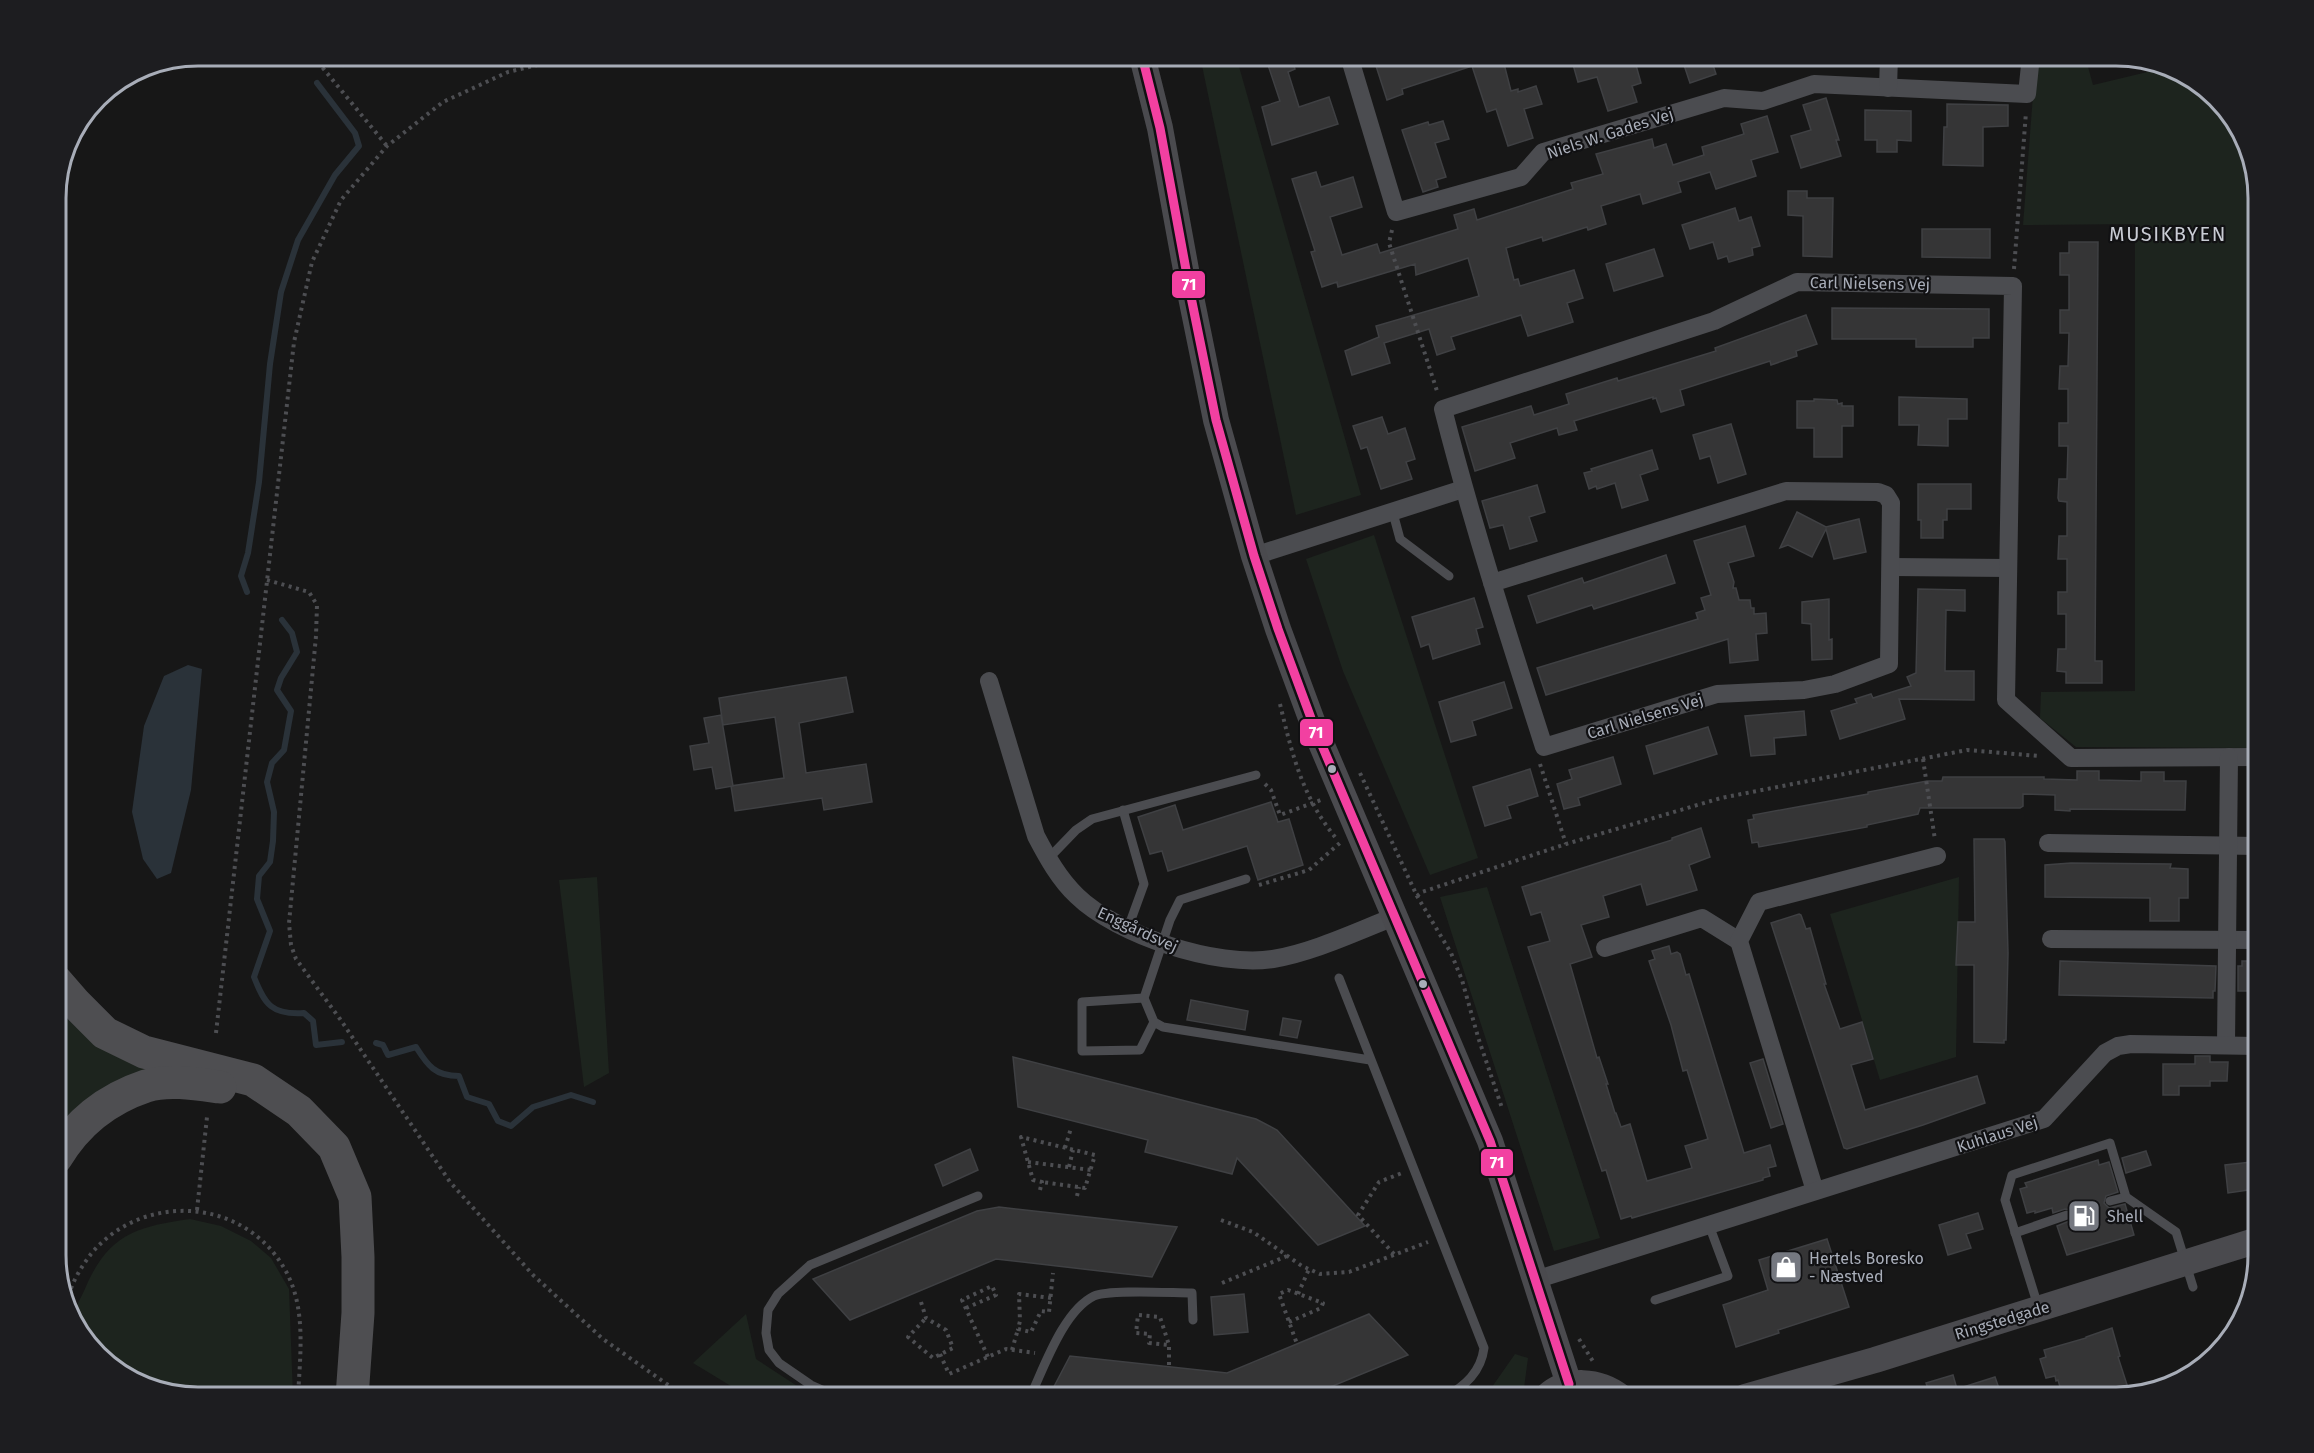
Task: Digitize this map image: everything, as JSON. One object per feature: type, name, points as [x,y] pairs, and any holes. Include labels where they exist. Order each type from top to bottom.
[{"type":"highway","points":[[66,992],[105,1033],[144,1052],[253,1080],[299,1111],[334,1147],[355,1197],[358,1313],[353,1387]]},
{"type":"highway","points":[[66,1141],[106,1105],[147,1086],[191,1082],[246,1092],[290,1121],[322,1155],[342,1201],[345,1312],[340,1387]]},
{"type":"street","points":[[1144,66],[1165,150],[1216,420],[1254,556],[1281,639],[1341,792],[1490,1141],[1567,1379]]},
{"type":"street","points":[[1352,66],[1396,212]]},
{"type":"street","points":[[1888,88],[1889,66]]},
{"type":"street","points":[[2027,94],[2030,66]]},
{"type":"street","name":"Niels W. Gades Vej","points":[[1396,212],[1521,177],[1543,152],[1724,98],[1763,101],[1814,84],[2027,94]]},
{"type":"street","name":"Carl Nielsens Vej","points":[[1443,409],[1714,321],[1797,282],[2013,286]]},
{"type":"street","points":[[2013,286],[2006,700],[2071,758],[2248,757]]},
{"type":"street","points":[[1443,409],[1463,489],[1544,747]]},
{"type":"street","points":[[1254,556],[1463,489]]},
{"type":"street","name":"Carl Nielsens Vej","points":[[1492,584],[1786,491],[1878,492],[1886,495],[1891,503],[1889,664],[1835,684],[1804,690],[1717,694],[1544,747]]},
{"type":"street","points":[[1892,567],[2008,568]]},
{"type":"street","name":"Enggårdsvej","points":[[989,681],[1036,836],[1048,859],[1083,901],[1103,916],[1162,943],[1196,955],[1238,961],[1272,959],[1298,953],[1394,917]]},
{"type":"street","points":[[2226,1044],[2229,757]]},
{"type":"street","points":[[2048,843],[2248,846]]},
{"type":"street","points":[[1739,941],[1759,902],[1937,856]]},
{"type":"street","points":[[1605,948],[1702,918],[1739,941],[1815,1191]]},
{"type":"street","points":[[2051,939],[2248,940]]},
{"type":"street","name":"Kuhlaus Vej","points":[[1535,1280],[2044,1119],[2105,1053],[2118,1046],[2131,1044],[2248,1045]]},
{"type":"street","name":"Ringstedgade","points":[[1783,1387],[2248,1243]]},
{"type":"street","points":[[1558,1387],[1567,1379]]},
{"type":"street","points":[[1567,1379],[1604,1387]]},
{"type":"lane","points":[[1393,513],[1400,539],[1449,576]]},
{"type":"lane","points":[[1048,859],[1084,823],[1092,819],[1256,775]]},
{"type":"lane","points":[[1123,810],[1144,884],[1128,928]]},
{"type":"lane","points":[[1246,879],[1180,900],[1170,920],[1144,999],[1154,1022],[1163,1027],[1370,1060]]},
{"type":"lane","points":[[1339,978],[1484,1348],[1483,1359],[1474,1375],[1460,1387]]},
{"type":"lane","points":[[1144,999],[1082,1002],[1082,1051],[1140,1050],[1154,1022]]},
{"type":"lane","points":[[2039,1309],[2005,1200],[2012,1175],[2110,1143],[2126,1197],[2176,1232],[2193,1287]]},
{"type":"lane","points":[[815,1387],[778,1363],[769,1350],[766,1333],[768,1310],[778,1294],[810,1265],[978,1196]]},
{"type":"lane","points":[[2110,1202],[2126,1197]]},
{"type":"lane","points":[[2015,1233],[2067,1215]]},
{"type":"lane","points":[[1655,1300],[1728,1276],[1709,1225]]},
{"type":"lane","points":[[1035,1387],[1074,1312],[1083,1303],[1102,1294],[1192,1293],[1193,1320]]},
{"type":"path","points":[[321,66],[387,146]]},
{"type":"path","points":[[216,1033],[294,342],[312,262],[341,200],[387,146],[443,102],[508,72],[534,66]]},
{"type":"path","points":[[2013,286],[2027,94]]},
{"type":"path","points":[[1396,212],[1389,243],[1443,409]]},
{"type":"path","points":[[267,580],[309,592],[317,605],[289,923],[291,945],[296,959],[346,1028],[450,1182],[526,1267],[603,1339],[672,1387]]},
{"type":"path","points":[[1544,747],[1540,764],[1566,844]]},
{"type":"path","points":[[1394,917],[1422,892],[1566,844],[1722,798],[1967,750],[2071,758]]},
{"type":"path","points":[[1923,759],[1937,856]]},
{"type":"path","points":[[1359,769],[1417,896],[1451,953],[1462,980],[1478,1037],[1506,1118]]},
{"type":"path","points":[[1256,775],[1271,790],[1280,815],[1341,792]]},
{"type":"path","points":[[1246,879],[1257,885],[1309,870],[1358,828]]},
{"type":"path","points":[[197,1210],[207,1117]]},
{"type":"path","points":[[1065,1148],[1071,1128]]},
{"type":"path","points":[[1021,1137],[1065,1148],[1095,1155],[1085,1188],[1033,1180],[1021,1137]]},
{"type":"path","points":[[1069,1167],[1073,1150]]},
{"type":"path","points":[[1028,1162],[1091,1170]]},
{"type":"path","points":[[1394,1254],[1359,1215],[1379,1182],[1413,1168]]},
{"type":"path","points":[[1040,1190],[1042,1182]]},
{"type":"path","points":[[1077,1196],[1079,1187]]},
{"type":"path","points":[[72,1292],[81,1267],[102,1240],[130,1221],[163,1211],[197,1210],[231,1220],[261,1240],[284,1268],[297,1302],[300,1338],[298,1387]]},
{"type":"path","points":[[1221,1220],[1253,1232],[1287,1256],[1320,1274],[1340,1274],[1440,1238]]},
{"type":"path","points":[[1222,1283],[1287,1256]]},
{"type":"path","points":[[1298,1294],[1309,1269]]},
{"type":"path","points":[[1018,1329],[1032,1332],[1041,1311],[1049,1312],[1053,1273]]},
{"type":"path","points":[[966,1308],[996,1295],[992,1286],[962,1300],[988,1357]]},
{"type":"path","points":[[1289,1322],[1321,1308],[1323,1303],[1288,1290],[1279,1294],[1289,1322],[1297,1344]]},
{"type":"path","points":[[1012,1350],[1020,1321],[1019,1294],[1051,1298]]},
{"type":"path","points":[[921,1302],[926,1318],[946,1329],[953,1348],[933,1358],[908,1337],[926,1318]]},
{"type":"path","points":[[1169,1345],[1149,1343],[1150,1334],[1136,1333],[1138,1315],[1160,1317],[1169,1345],[1169,1365]]},
{"type":"path","points":[[1567,1379],[1598,1371],[1576,1335]]},
{"type":"path","points":[[940,1354],[949,1374],[1006,1349],[1051,1355]]},
{"type":"shaded area","points":[[1202,66],[1239,66],[1361,495],[1296,515]]},
{"type":"shaded area","points":[[2035,66],[2088,66],[2093,85],[2151,71],[2166,76],[2196,93],[2209,105],[2221,118],[2238,148],[2248,189],[2248,748],[2076,747],[2040,718],[2041,692],[2135,691],[2135,224],[2023,225]]},
{"type":"shaded area","points":[[1374,535],[1478,858],[1430,875],[1343,671],[1306,559]]},
{"type":"shaded area","points":[[188,665],[202,669],[191,790],[171,873],[157,879],[143,859],[132,812],[144,726],[164,676]]},
{"type":"shaded area","points":[[597,877],[609,1073],[584,1087],[559,880]]},
{"type":"shaded area","points":[[1959,877],[1956,1057],[1880,1080],[1830,914]]},
{"type":"shaded area","points":[[1487,887],[1600,1238],[1554,1251],[1440,897]]},
{"type":"shaded area","points":[[66,1018],[100,1046],[170,1066],[66,1136]]},
{"type":"shaded area","points":[[190,1219],[221,1226],[251,1241],[271,1258],[289,1289],[293,1387],[198,1387],[164,1382],[148,1377],[118,1360],[88,1328],[77,1306],[102,1258],[124,1237],[170,1222]]},
{"type":"shaded area","points":[[746,1314],[756,1359],[799,1387],[733,1387],[693,1363]]},
{"type":"shaded area","points":[[1515,1354],[1528,1358],[1524,1387],[1492,1387]]},
{"type":"building","points":[[1268,66],[1294,66],[1295,69],[1288,72],[1299,107],[1329,97],[1338,124],[1272,145],[1262,107],[1280,101]]},
{"type":"building","points":[[1376,66],[1472,66],[1402,89],[1403,94],[1387,100]]},
{"type":"building","points":[[1472,66],[1505,66],[1511,91],[1518,89],[1518,92],[1536,86],[1542,104],[1524,109],[1533,138],[1508,146],[1496,109],[1487,112]]},
{"type":"building","points":[[1573,66],[1636,66],[1641,83],[1632,86],[1637,102],[1608,111],[1597,77],[1578,82]]},
{"type":"building","points":[[1684,66],[1713,66],[1716,74],[1690,83]]},
{"type":"building","points":[[1826,98],[1839,140],[1836,140],[1841,156],[1801,168],[1791,136],[1811,130],[1803,105]]},
{"type":"building","points":[[1947,104],[2008,105],[2008,126],[1983,127],[1983,166],[1943,165]]},
{"type":"building","points":[[1865,110],[1911,111],[1911,141],[1897,140],[1897,152],[1877,152],[1877,140],[1865,140]]},
{"type":"building","points":[[1767,116],[1778,152],[1751,160],[1756,176],[1716,189],[1710,172],[1678,182],[1681,192],[1643,204],[1640,194],[1601,206],[1606,224],[1588,230],[1587,227],[1543,241],[1542,237],[1506,248],[1514,280],[1518,279],[1520,286],[1574,270],[1583,298],[1567,303],[1573,322],[1528,336],[1521,315],[1451,337],[1455,349],[1437,355],[1429,329],[1384,343],[1390,363],[1352,375],[1345,351],[1379,337],[1376,326],[1479,296],[1468,258],[1416,275],[1415,264],[1338,287],[1337,282],[1322,287],[1311,252],[1315,251],[1292,179],[1316,172],[1321,187],[1353,177],[1362,207],[1330,217],[1342,255],[1377,244],[1380,253],[1458,229],[1454,215],[1474,209],[1477,220],[1573,189],[1571,183],[1603,174],[1596,154],[1652,139],[1654,148],[1666,144],[1673,165],[1704,155],[1702,147],[1744,134],[1741,124]]},
{"type":"building","points":[[1443,121],[1449,139],[1435,143],[1446,177],[1436,180],[1438,187],[1423,192],[1402,130],[1428,122],[1429,125]]},
{"type":"building","points":[[1788,191],[1807,191],[1807,198],[1833,198],[1832,257],[1803,256],[1803,216],[1788,215]]},
{"type":"building","points":[[1735,208],[1739,221],[1751,217],[1760,246],[1752,248],[1753,255],[1729,262],[1727,256],[1718,259],[1713,242],[1690,249],[1682,225]]},
{"type":"building","points":[[1922,229],[1990,229],[1990,258],[1922,257]]},
{"type":"building","points":[[2069,242],[2098,242],[2095,661],[2102,661],[2102,683],[2066,683],[2066,672],[2057,671],[2058,649],[2066,649],[2066,614],[2058,614],[2058,592],[2067,592],[2067,559],[2058,559],[2059,536],[2067,536],[2067,502],[2059,501],[2058,498],[2059,479],[2067,479],[2068,446],[2059,446],[2059,423],[2068,423],[2068,389],[2059,389],[2060,366],[2068,366],[2069,333],[2060,333],[2060,310],[2069,310],[2069,275],[2060,275],[2060,253],[2069,253]]},
{"type":"building","points":[[1654,249],[1663,276],[1614,291],[1606,264]]},
{"type":"building","points":[[1832,308],[1989,309],[1989,338],[1973,338],[1973,347],[1916,347],[1916,339],[1832,339]]},
{"type":"building","points":[[1806,315],[1817,344],[1796,351],[1797,356],[1771,365],[1770,361],[1680,390],[1684,405],[1661,412],[1656,398],[1653,399],[1653,397],[1574,421],[1577,430],[1559,435],[1557,428],[1510,443],[1515,458],[1475,471],[1462,427],[1531,406],[1534,415],[1569,404],[1566,394],[1617,378],[1618,381],[1716,351],[1715,348]]},
{"type":"building","points":[[1899,397],[1967,399],[1967,419],[1948,419],[1948,446],[1918,445],[1919,425],[1899,425]]},
{"type":"building","points":[[1814,399],[1837,400],[1838,404],[1842,403],[1842,406],[1853,406],[1853,426],[1842,426],[1842,457],[1814,457],[1814,428],[1797,428],[1797,401],[1814,401]]},
{"type":"building","points":[[1382,417],[1388,434],[1405,428],[1415,459],[1406,462],[1412,479],[1381,489],[1367,447],[1361,449],[1353,426]]},
{"type":"building","points":[[1731,424],[1746,474],[1718,483],[1710,456],[1700,459],[1693,435]]},
{"type":"building","points":[[1652,450],[1658,469],[1640,475],[1648,500],[1622,508],[1615,483],[1589,489],[1584,473]]},
{"type":"building","points":[[1918,484],[1971,484],[1971,509],[1947,509],[1947,520],[1943,520],[1943,538],[1921,538],[1921,520],[1918,520]]},
{"type":"building","points":[[1537,485],[1545,512],[1529,517],[1537,541],[1510,549],[1503,525],[1490,528],[1482,501]]},
{"type":"building","points":[[1797,512],[1826,527],[1859,519],[1866,552],[1834,559],[1826,529],[1812,557],[1788,545],[1780,548]]},
{"type":"building","points":[[1745,526],[1754,556],[1728,563],[1734,582],[1733,588],[1736,588],[1739,600],[1750,600],[1754,614],[1766,613],[1767,633],[1756,634],[1758,660],[1730,663],[1728,639],[1546,695],[1537,668],[1698,619],[1696,613],[1705,610],[1701,598],[1711,595],[1694,541]]},
{"type":"building","points":[[1666,555],[1675,583],[1594,609],[1592,605],[1537,623],[1528,596],[1582,578],[1584,583]]},
{"type":"building","points":[[1918,589],[1965,590],[1965,611],[1946,610],[1945,671],[1974,671],[1974,700],[1899,699],[1905,719],[1840,739],[1831,711],[1857,703],[1855,699],[1871,694],[1873,698],[1911,686],[1907,677],[1916,673]]},
{"type":"building","points":[[1474,598],[1483,627],[1476,629],[1480,644],[1433,659],[1429,644],[1421,647],[1412,617]]},
{"type":"building","points":[[1829,599],[1829,640],[1832,639],[1832,659],[1812,660],[1811,624],[1802,623],[1802,602]]},
{"type":"building","points":[[846,677],[853,712],[799,723],[806,773],[866,764],[872,802],[824,810],[822,798],[735,811],[731,786],[784,778],[775,717],[723,725],[719,698]]},
{"type":"building","points":[[1504,682],[1512,708],[1472,721],[1476,735],[1451,742],[1439,702]]},
{"type":"building","points":[[1804,711],[1806,735],[1774,738],[1775,754],[1751,756],[1745,716]]},
{"type":"building","points":[[721,715],[733,786],[716,789],[712,767],[694,770],[690,746],[709,743],[704,718]]},
{"type":"building","points":[[1708,727],[1717,754],[1654,774],[1646,746]]},
{"type":"building","points":[[1613,757],[1621,784],[1578,798],[1580,805],[1564,809],[1557,784],[1572,779],[1569,770]]},
{"type":"building","points":[[1530,769],[1538,796],[1507,806],[1511,818],[1485,826],[1473,787]]},
{"type":"building","points":[[2077,771],[2099,771],[2099,780],[2141,781],[2141,772],[2164,772],[2164,781],[2186,781],[2185,810],[2055,810],[2055,795],[2023,794],[2023,806],[2020,808],[1920,808],[1918,814],[1867,825],[1867,827],[1759,847],[1758,842],[1752,843],[1748,820],[1754,819],[1753,815],[1927,781],[1942,781],[1943,777],[2044,777],[2044,779],[2077,780]]},
{"type":"building","points":[[1271,802],[1278,822],[1289,819],[1303,865],[1258,880],[1247,846],[1168,871],[1162,851],[1150,854],[1138,817],[1175,805],[1183,830]]},
{"type":"building","points":[[1701,828],[1710,857],[1689,865],[1697,890],[1647,905],[1641,884],[1603,896],[1609,917],[1581,925],[1592,957],[1570,964],[1615,1113],[1621,1127],[1630,1124],[1647,1181],[1692,1168],[1685,1146],[1708,1139],[1687,1070],[1683,1071],[1671,1025],[1649,961],[1655,959],[1652,951],[1669,946],[1671,954],[1677,952],[1680,954],[1686,975],[1689,974],[1744,1153],[1770,1145],[1776,1166],[1768,1168],[1770,1176],[1763,1180],[1632,1218],[1631,1216],[1621,1219],[1606,1170],[1602,1171],[1528,947],[1550,941],[1541,912],[1531,915],[1522,887],[1672,840],[1672,838]]},
{"type":"building","points":[[1974,839],[2004,839],[2005,842],[2008,953],[2006,1040],[2004,1043],[1974,1042],[1974,965],[1956,965],[1958,922],[1975,922]]},
{"type":"building","points":[[2171,864],[2170,868],[2188,869],[2188,898],[2179,898],[2179,921],[2150,921],[2150,898],[2045,897],[2045,865]]},
{"type":"building","points":[[1799,914],[1806,929],[1810,928],[1826,984],[1824,984],[1840,1029],[1862,1022],[1873,1059],[1851,1065],[1865,1110],[1977,1076],[1985,1103],[1923,1125],[1844,1148],[1771,923]]},
{"type":"building","points":[[2060,961],[2216,966],[2215,991],[2213,991],[2213,998],[2059,995]]},
{"type":"building","points":[[2242,961],[2248,961],[2248,991],[2238,991],[2238,966],[2242,966]]},
{"type":"building","points":[[1191,1000],[1248,1011],[1245,1030],[1187,1020]]},
{"type":"building","points":[[1283,1018],[1301,1021],[1297,1038],[1280,1035]]},
{"type":"building","points":[[2195,1056],[2210,1056],[2210,1062],[2228,1062],[2227,1081],[2210,1081],[2210,1086],[2179,1086],[2179,1095],[2163,1095],[2163,1064],[2195,1064]]},
{"type":"building","points":[[1013,1057],[1256,1119],[1277,1130],[1365,1226],[1318,1245],[1237,1158],[1232,1174],[1145,1152],[1148,1140],[1018,1107]]},
{"type":"building","points":[[1763,1059],[1783,1124],[1771,1128],[1750,1063]]},
{"type":"building","points":[[970,1149],[978,1170],[943,1186],[935,1165]]},
{"type":"building","points":[[2146,1151],[2151,1165],[2126,1173],[2122,1158]]},
{"type":"building","points":[[2098,1160],[2099,1165],[2109,1162],[2118,1192],[2106,1196],[2104,1203],[2109,1208],[2125,1204],[2134,1235],[2067,1255],[2057,1226],[2072,1220],[2074,1216],[2072,1210],[2065,1209],[2053,1213],[2052,1208],[2027,1213],[2020,1189],[2027,1187],[2025,1183]]},
{"type":"building","points":[[2248,1162],[2248,1190],[2228,1193],[2225,1165]]},
{"type":"building","points":[[999,1207],[1177,1227],[1152,1277],[996,1259],[850,1320],[813,1279],[977,1211]]},
{"type":"building","points":[[1978,1213],[1983,1229],[1966,1234],[1971,1248],[1948,1255],[1939,1225]]},
{"type":"building","points":[[1827,1239],[1849,1307],[1778,1330],[1779,1333],[1736,1347],[1723,1305],[1768,1290],[1759,1260]]},
{"type":"building","points":[[1244,1294],[1248,1332],[1214,1335],[1211,1297]]},
{"type":"building","points":[[1369,1314],[1408,1355],[1330,1387],[1054,1387],[1070,1356],[1227,1373]]},
{"type":"building","points":[[2112,1328],[2128,1386],[2060,1387],[2055,1376],[2046,1378],[2040,1359],[2046,1357],[2044,1350]]},
{"type":"building","points":[[1953,1375],[1956,1387],[1927,1387],[1926,1383]]},
{"type":"building","points":[[1995,1377],[1998,1387],[1963,1387]]},
{"type":"waterway","points":[[247,592],[241,576],[248,553],[259,482],[270,364],[281,292],[298,240],[335,175],[359,146],[355,133],[317,83]]},
{"type":"waterway","points":[[282,620],[292,633],[297,652],[281,678],[277,690],[291,711],[284,750],[272,763],[267,782],[274,812],[273,841],[270,862],[259,876],[257,899],[270,931],[254,977],[262,995],[271,1006],[284,1012],[304,1013],[313,1021],[316,1045],[342,1042]]},
{"type":"waterway","points":[[376,1043],[383,1045],[388,1055],[416,1047],[433,1069],[451,1076],[459,1076],[467,1097],[489,1104],[498,1121],[511,1126],[533,1107],[571,1095],[593,1102]]},
{"type":"transit line","name":"71","points":[[1144,66],[1160,128],[1216,420],[1254,556],[1315,729],[1490,1141],[1569,1384]]},
{"type":"place","name":"Shell","points":[[2084,1216]]},
{"type":"place","name":"Hertels Boresko - Næstved","points":[[1786,1267]]},
{"type":"district","name":"MUSIKBYEN","points":[[2168,234]]}]
